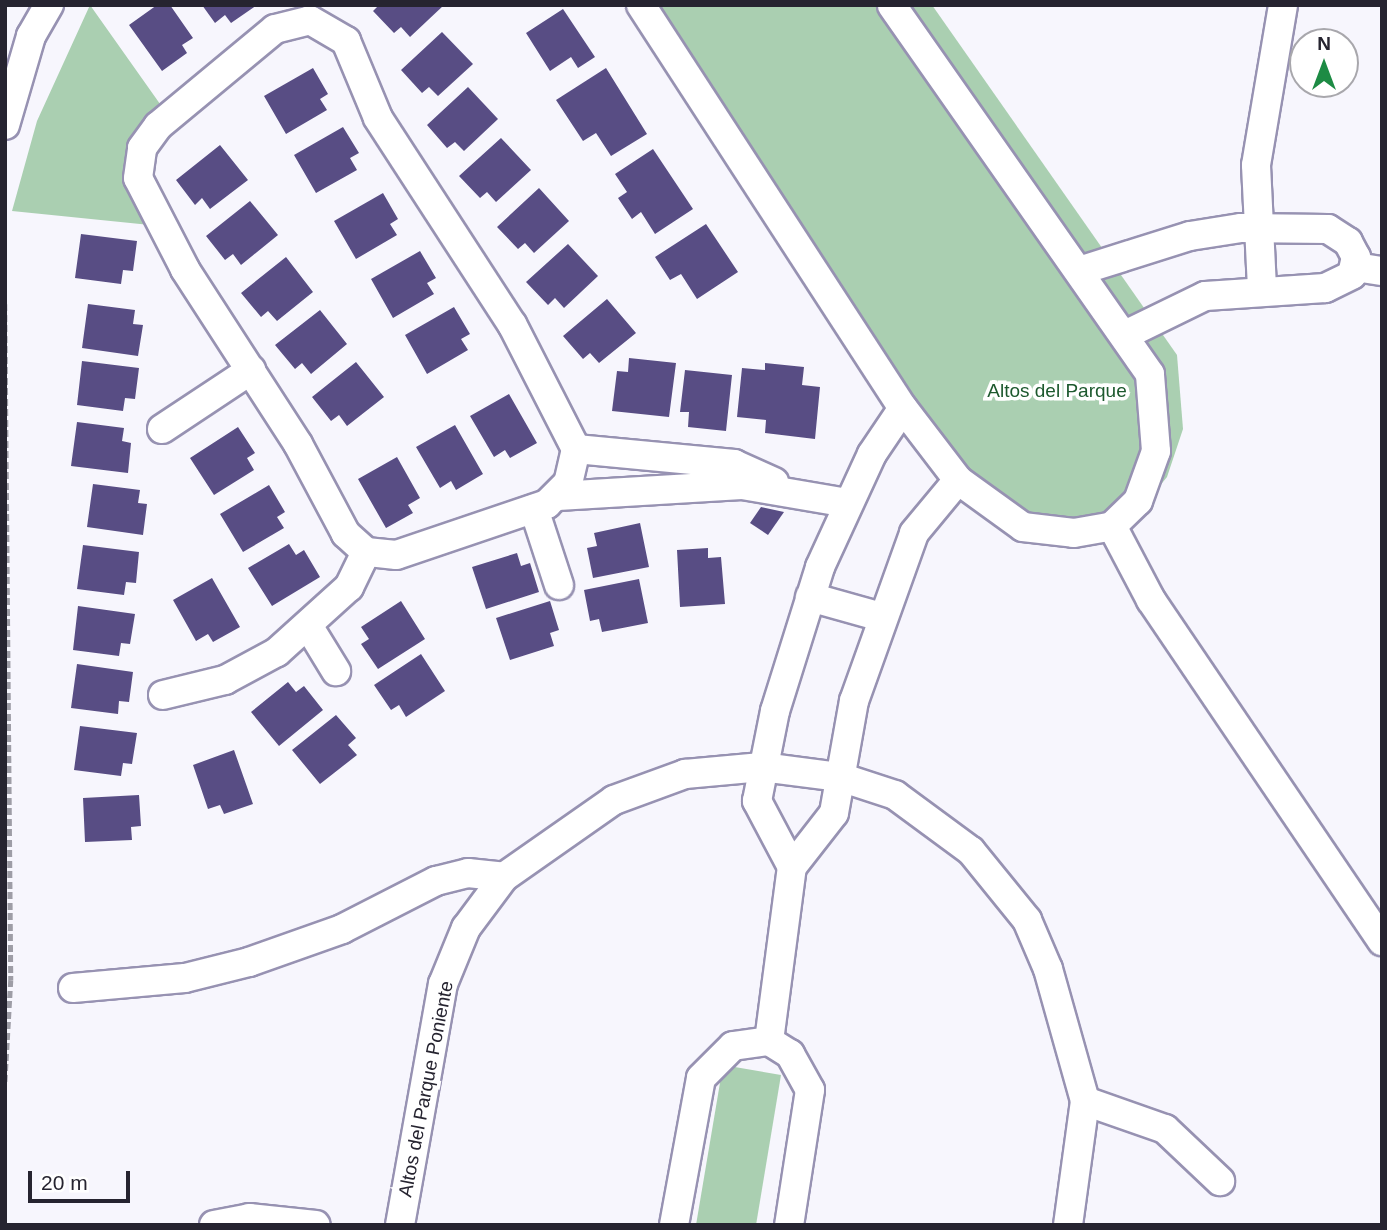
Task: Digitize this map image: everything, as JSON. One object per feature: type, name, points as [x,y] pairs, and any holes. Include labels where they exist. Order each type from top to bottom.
[{"type":"street","points":[[5,124],[18,33],[49,5]]},
{"type":"street","points":[[641,5],[903,408],[958,480],[1023,527],[1074,533],[1112,526],[1138,501],[1156,451],[1156,396],[1127,334],[892,5]]},
{"type":"street","points":[[1262,288],[1255,228],[1256,165],[1278,10]]},
{"type":"street","points":[[546,503],[572,474],[576,449],[512,324],[378,118],[346,41],[310,13],[275,29],[158,126],[139,157],[149,203],[251,370],[335,517],[366,551],[415,551],[546,503],[691,473],[759,470],[781,488],[847,503]]},
{"type":"street","points":[[1083,270],[1190,236],[1255,228],[1328,229],[1348,242],[1369,269],[1325,288],[1262,288],[1205,296],[1127,334]]},
{"type":"street","points":[[162,429],[251,370]]},
{"type":"street","points":[[792,867],[757,801],[762,767],[810,597],[847,503],[903,408]]},
{"type":"street","points":[[576,449],[691,473]]},
{"type":"street","points":[[769,1041],[792,867],[834,813],[854,701],[881,617],[914,533],[958,480]]},
{"type":"street","points":[[546,503],[559,585]]},
{"type":"street","points":[[1112,526],[1151,600],[1382,941]]},
{"type":"street","points":[[163,695],[249,670],[309,627],[349,587],[366,551]]},
{"type":"street","points":[[810,597],[881,617]]},
{"type":"street","points":[[309,627],[337,671]]},
{"type":"street","name":"Altos del Parque Poniente","points":[[400,1225],[443,984],[466,928],[504,877],[614,800],[685,774],[762,767],[840,777],[895,795],[971,851],[1027,920],[1048,969],[1085,1101],[1068,1225]]},
{"type":"street","points":[[73,988],[186,978],[249,962],[342,929],[436,881],[468,873],[504,877]]},
{"type":"street","points":[[674,1225],[701,1078],[733,1046],[769,1041],[790,1054],[810,1090],[789,1225]]},
{"type":"street","points":[[1085,1101],[1165,1129],[1220,1181]]},
{"type":"street","points":[[214,1225],[249,1219],[316,1225]]},
{"type":"path","points":[[5,304],[11,980],[5,1083]]},
{"type":"green space","points":[[90,5],[165,111],[144,127],[150,225],[12,211],[37,121]]},
{"type":"green space","name":"Altos del Parque","points":[[637,5],[932,5],[1177,355],[1183,429],[1167,477],[1150,498],[1129,512],[1049,526],[978,491]]},
{"type":"green space","points":[[723,1065],[781,1075],[756,1225],[696,1225]]},
{"type":"building","points":[[157,5],[170,5],[193,38],[182,45],[187,53],[162,71],[129,25]]},
{"type":"building","points":[[202,5],[257,5],[231,23],[225,15],[215,23]]},
{"type":"building","points":[[379,5],[444,5],[410,37],[401,27],[394,33],[373,11]]},
{"type":"building","points":[[563,9],[595,57],[578,68],[571,57],[550,71],[526,33]]},
{"type":"building","points":[[442,32],[473,64],[438,96],[429,87],[422,93],[401,70]]},
{"type":"building","points":[[313,68],[328,94],[320,99],[327,110],[286,134],[264,96]]},
{"type":"building","points":[[606,68],[647,134],[611,156],[596,133],[583,141],[556,100]]},
{"type":"building","points":[[468,87],[498,119],[464,151],[455,142],[447,148],[427,125]]},
{"type":"building","points":[[343,127],[359,153],[350,158],[357,170],[316,193],[294,155]]},
{"type":"building","points":[[501,138],[531,170],[496,202],[487,192],[480,198],[459,176]]},
{"type":"building","points":[[220,145],[248,180],[210,209],[202,198],[195,205],[176,180]]},
{"type":"building","points":[[653,149],[693,209],[655,234],[641,212],[632,219],[618,198],[627,192],[615,174]]},
{"type":"building","points":[[539,188],[569,221],[534,253],[525,243],[518,249],[497,227]]},
{"type":"building","points":[[383,193],[398,219],[390,224],[397,235],[356,259],[334,221]]},
{"type":"building","points":[[250,201],[278,235],[241,265],[233,254],[225,260],[206,236]]},
{"type":"building","points":[[706,224],[738,272],[697,299],[681,274],[670,280],[655,257]]},
{"type":"building","points":[[81,234],[137,241],[133,271],[123,270],[121,284],[75,278]]},
{"type":"building","points":[[568,244],[598,276],[564,308],[555,298],[548,305],[526,282]]},
{"type":"building","points":[[420,251],[436,278],[427,283],[434,294],[393,318],[371,279]]},
{"type":"building","points":[[286,257],[313,292],[277,321],[268,311],[261,317],[241,293]]},
{"type":"building","points":[[607,299],[636,333],[599,363],[590,353],[583,359],[563,336]]},
{"type":"building","points":[[88,304],[135,310],[133,324],[143,325],[138,356],[82,348]]},
{"type":"building","points":[[454,307],[470,334],[461,339],[468,350],[427,374],[405,335]]},
{"type":"building","points":[[320,310],[347,344],[311,374],[302,363],[295,369],[275,345]]},
{"type":"building","points":[[629,358],[676,363],[669,417],[612,411],[617,371],[628,372]]},
{"type":"building","points":[[82,361],[139,368],[135,399],[125,398],[123,411],[77,405]]},
{"type":"building","points":[[356,362],[384,397],[347,426],[339,415],[331,421],[312,397]]},
{"type":"building","points":[[765,363],[804,367],[802,385],[820,387],[815,439],[765,433],[766,420],[737,417],[742,368],[765,370]]},
{"type":"building","points":[[685,370],[732,375],[726,431],[688,427],[689,412],[680,412]]},
{"type":"building","points":[[509,394],[537,443],[510,458],[505,450],[494,457],[470,416]]},
{"type":"building","points":[[77,422],[124,428],[122,441],[131,443],[128,473],[71,466]]},
{"type":"building","points":[[455,425],[483,474],[456,490],[451,481],[440,488],[416,447]]},
{"type":"building","points":[[238,427],[255,453],[247,458],[254,470],[214,495],[190,458]]},
{"type":"building","points":[[397,457],[420,498],[408,505],[413,513],[386,528],[358,479]]},
{"type":"building","points":[[93,484],[140,490],[138,503],[147,504],[143,535],[87,527]]},
{"type":"building","points":[[269,485],[285,512],[277,517],[284,528],[243,552],[220,514]]},
{"type":"building","points":[[761,507],[784,512],[768,535],[750,523]]},
{"type":"building","points":[[640,523],[649,567],[593,578],[587,548],[597,546],[594,533]]},
{"type":"building","points":[[289,544],[296,555],[304,550],[320,577],[272,606],[248,568]]},
{"type":"building","points":[[83,545],[139,552],[136,583],[126,582],[124,595],[77,589]]},
{"type":"building","points":[[708,548],[708,558],[721,557],[725,604],[680,607],[677,550]]},
{"type":"building","points":[[517,553],[521,566],[530,563],[539,592],[486,609],[472,567]]},
{"type":"building","points":[[212,578],[240,627],[213,642],[208,634],[196,641],[173,600]]},
{"type":"building","points":[[639,579],[648,623],[602,632],[599,619],[590,621],[584,590]]},
{"type":"building","points":[[401,601],[425,639],[378,669],[361,644],[369,639],[361,627]]},
{"type":"building","points":[[550,601],[559,630],[550,633],[554,646],[510,660],[496,618]]},
{"type":"building","points":[[78,606],[135,614],[130,644],[121,643],[119,656],[73,650]]},
{"type":"building","points":[[421,654],[445,691],[406,717],[399,705],[391,710],[374,685]]},
{"type":"building","points":[[77,664],[133,672],[129,702],[119,701],[118,714],[71,708]]},
{"type":"building","points":[[288,682],[296,692],[304,686],[323,710],[279,746],[251,712]]},
{"type":"building","points":[[336,715],[356,738],[348,745],[357,755],[320,784],[292,750]]},
{"type":"building","points":[[80,726],[137,733],[132,764],[123,763],[121,776],[74,770]]},
{"type":"building","points":[[234,750],[253,804],[224,814],[220,805],[208,809],[193,765]]},
{"type":"building","points":[[139,795],[141,826],[131,827],[132,840],[85,842],[83,798]]}]
